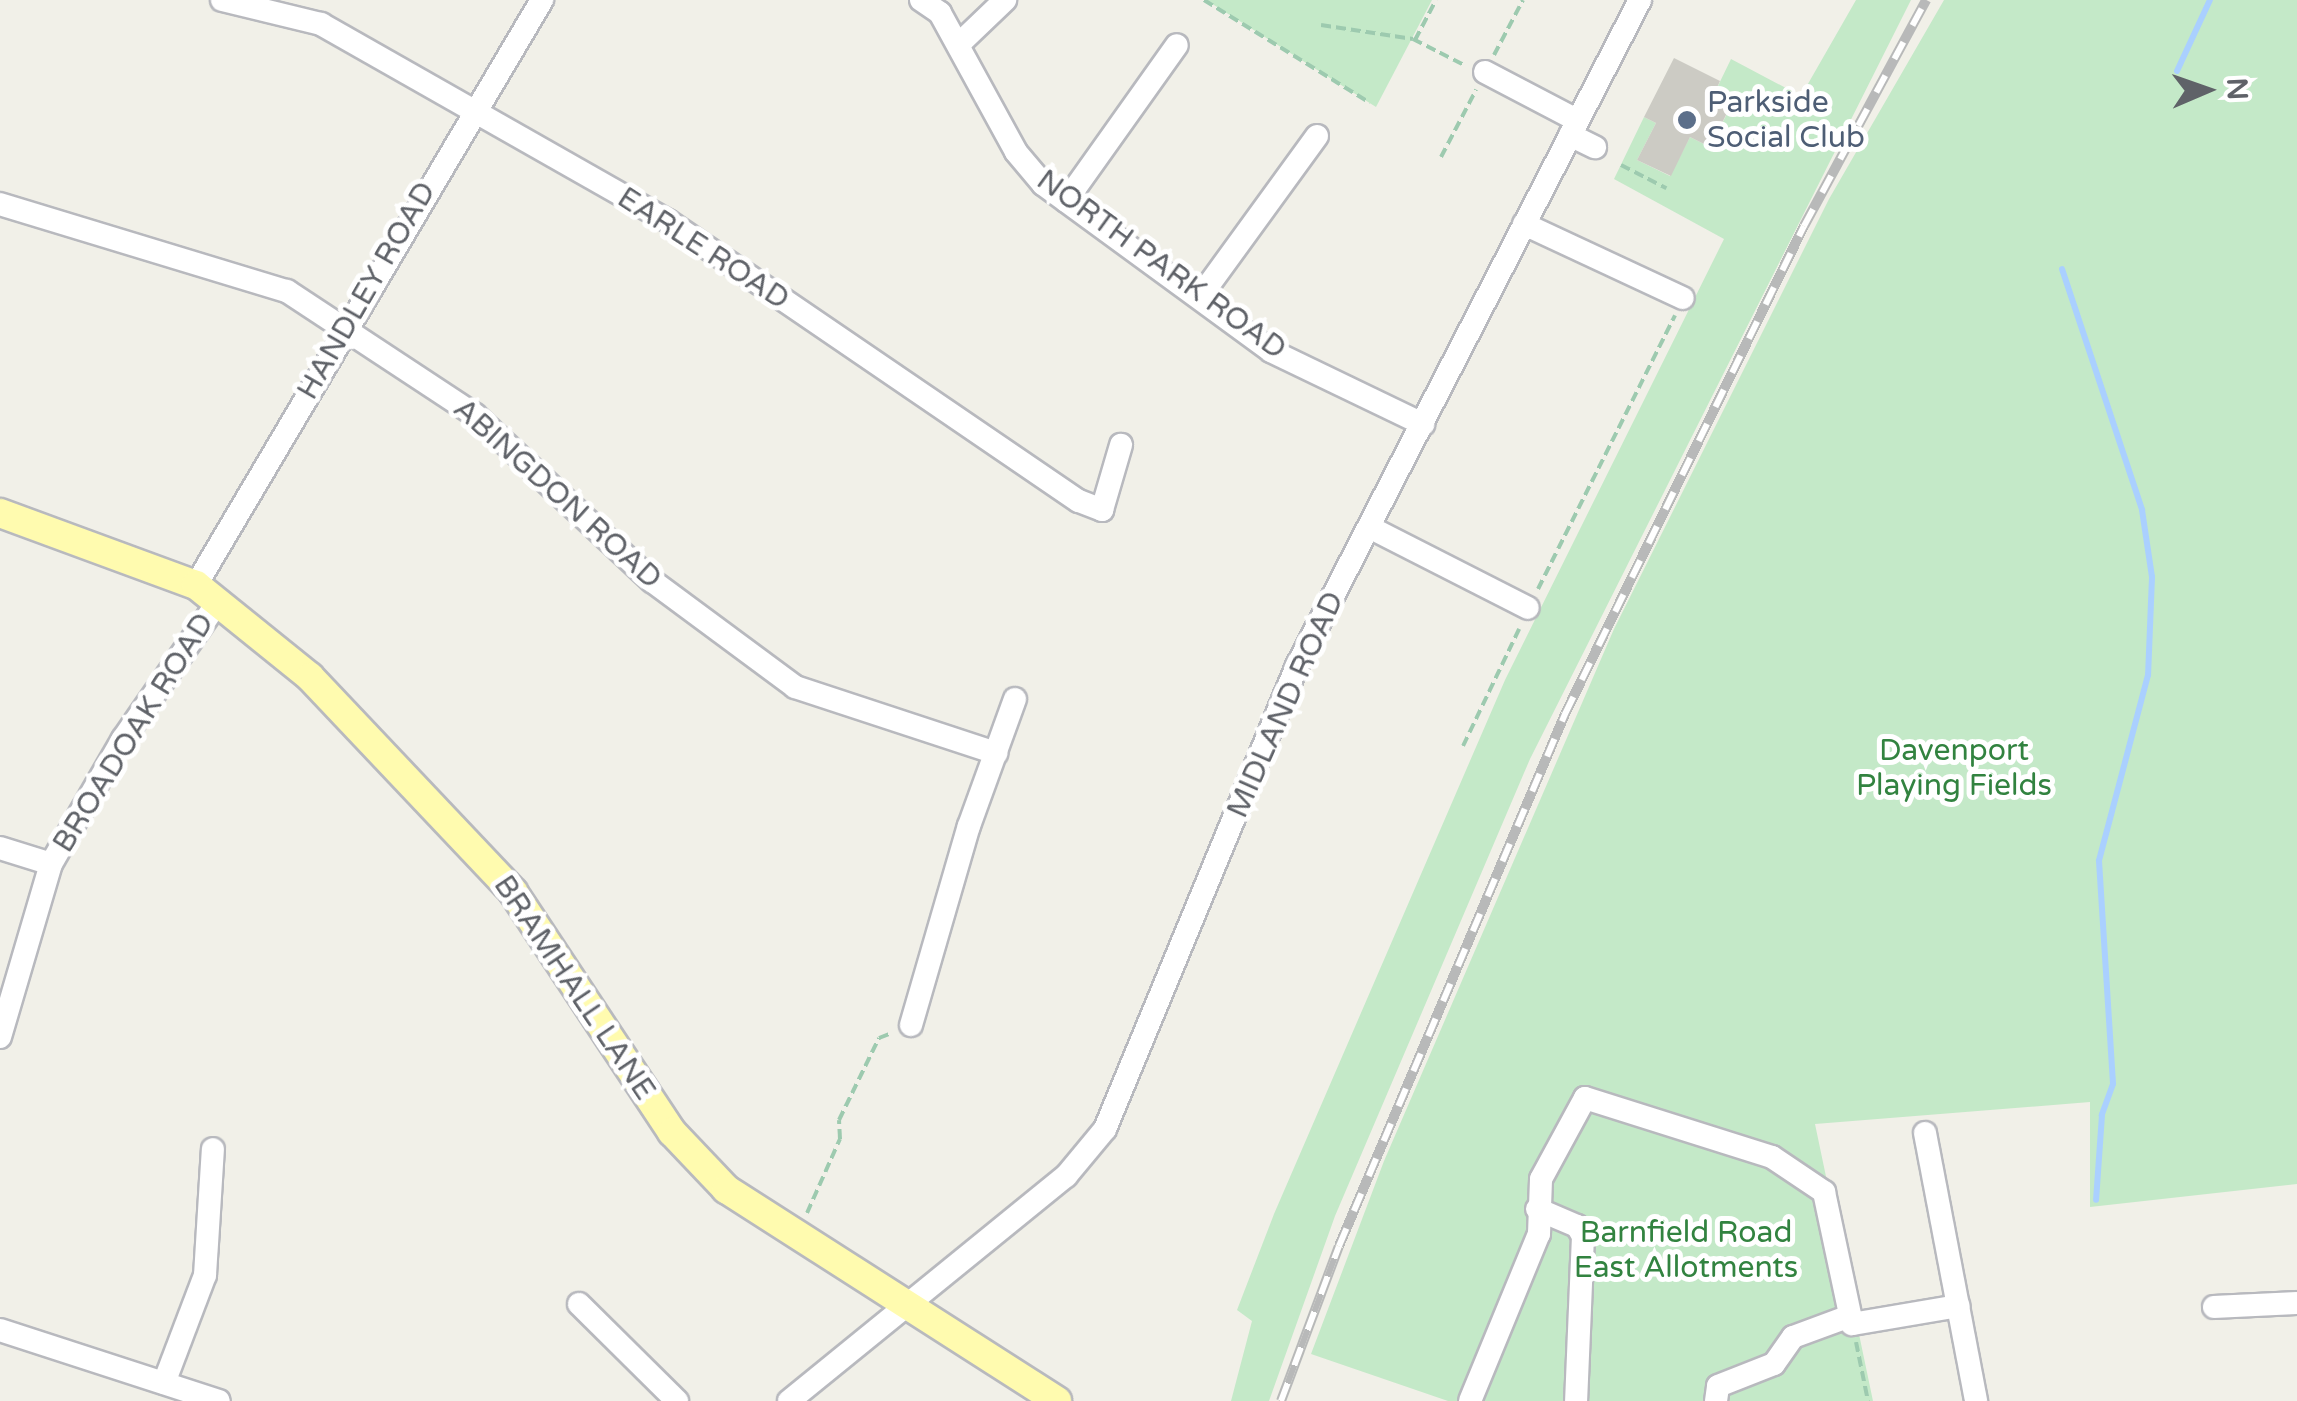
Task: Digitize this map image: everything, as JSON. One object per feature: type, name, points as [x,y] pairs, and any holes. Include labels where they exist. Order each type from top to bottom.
[{"type":"main road","name":"BRAMHALL LANE","points":[[0,513],[207,593],[310,678],[434,802],[513,892],[672,1132],[726,1189],[795,1238],[1056,1401]]},
{"type":"street","name":"EARLE ROAD","points":[[222,0],[322,24],[668,221],[1079,501],[1102,510],[1121,445]]},
{"type":"street","name":"HANDLEY ROAD","points":[[207,593],[346,328],[542,0]]},
{"type":"street","name":"NORTH PARK ROAD","points":[[921,0],[940,13],[1016,152],[1066,201],[1271,350],[1423,424]]},
{"type":"street","points":[[959,44],[1005,0]]},
{"type":"street","name":"MIDLAND ROAD","points":[[789,1401],[908,1310],[1066,1176],[1104,1129],[1297,666],[1640,0]]},
{"type":"street","points":[[1066,201],[1177,45]]},
{"type":"street","points":[[1484,74],[1574,127],[1595,148]]},
{"type":"street","points":[[1200,297],[1317,136]]},
{"type":"street","name":"ABINGDON ROAD","points":[[0,204],[287,291],[475,415],[652,581],[795,687],[996,753]]},
{"type":"street","points":[[1524,224],[1683,298]]},
{"type":"street","points":[[1370,528],[1528,608]]},
{"type":"street","name":"BROADOAK ROAD","points":[[0,1037],[51,864],[207,593]]},
{"type":"street","points":[[910,1025],[1014,699]]},
{"type":"street","points":[[0,848],[51,864]]},
{"type":"street","points":[[1470,1401],[1539,1234],[1541,1179],[1585,1098],[1772,1157],[1824,1192],[1852,1320]]},
{"type":"street","points":[[1925,1133],[1976,1401]]},
{"type":"street","points":[[169,1390],[205,1274],[213,1149]]},
{"type":"street","points":[[1538,1209],[1577,1226],[1583,1236],[1576,1401]]},
{"type":"street","points":[[2214,1307],[2297,1302]]},
{"type":"street","points":[[579,1304],[677,1401]]},
{"type":"street","points":[[1716,1401],[1718,1386],[1774,1364],[1793,1337],[1852,1320],[1958,1306]]},
{"type":"street","points":[[0,1330],[169,1390],[220,1401]]},
{"type":"path","points":[[1204,0],[1370,103]]},
{"type":"path","points":[[1415,40],[1436,0]]},
{"type":"path","points":[[1322,25],[1415,40],[1484,74]]},
{"type":"path","points":[[1621,165],[1666,188]]},
{"type":"path","points":[[1463,746],[1683,298]]},
{"type":"path","points":[[795,1238],[879,1038],[910,1025]]},
{"type":"path","points":[[1852,1320],[1868,1401]]},
{"type":"green space","points":[[1206,0],[1432,0],[1376,107]]},
{"type":"green space","points":[[1856,0],[1911,0],[1530,759],[1335,1216],[1269,1401],[1231,1401],[1252,1321],[1237,1310],[1274,1214],[1505,680],[1724,239],[1614,179],[1644,117],[1656,123],[1637,160],[1670,176],[1690,137],[1710,147],[1733,102],[1715,92],[1731,59],[1801,96]]},
{"type":"green space","name":"Davenport Playing Fields","points":[[1944,0],[2297,0],[2297,1184],[2090,1207],[2090,1102],[1815,1124],[1873,1401],[1448,1401],[1311,1354],[1384,1161],[1614,629],[1829,199]]},
{"type":"building","name":"Parkside Social Club","points":[[1674,58],[1720,81],[1715,92],[1733,101],[1710,147],[1690,137],[1671,176],[1637,160],[1656,123],[1644,117]]},
{"type":"waterway","points":[[2177,71],[2210,0]]},
{"type":"waterway","points":[[2062,269],[2142,510],[2152,577],[2148,675],[2099,861],[2113,1084],[2102,1115],[2096,1200]]},
{"type":"railway","points":[[1281,1401],[1339,1246],[1565,714],[1804,226],[1926,0]]},
{"type":"place","name":"Parkside Social Club","points":[[1687,120]]},
{"type":"park label","name":"Barnfield Road East Allotments","points":[[1686,1250]]}]
